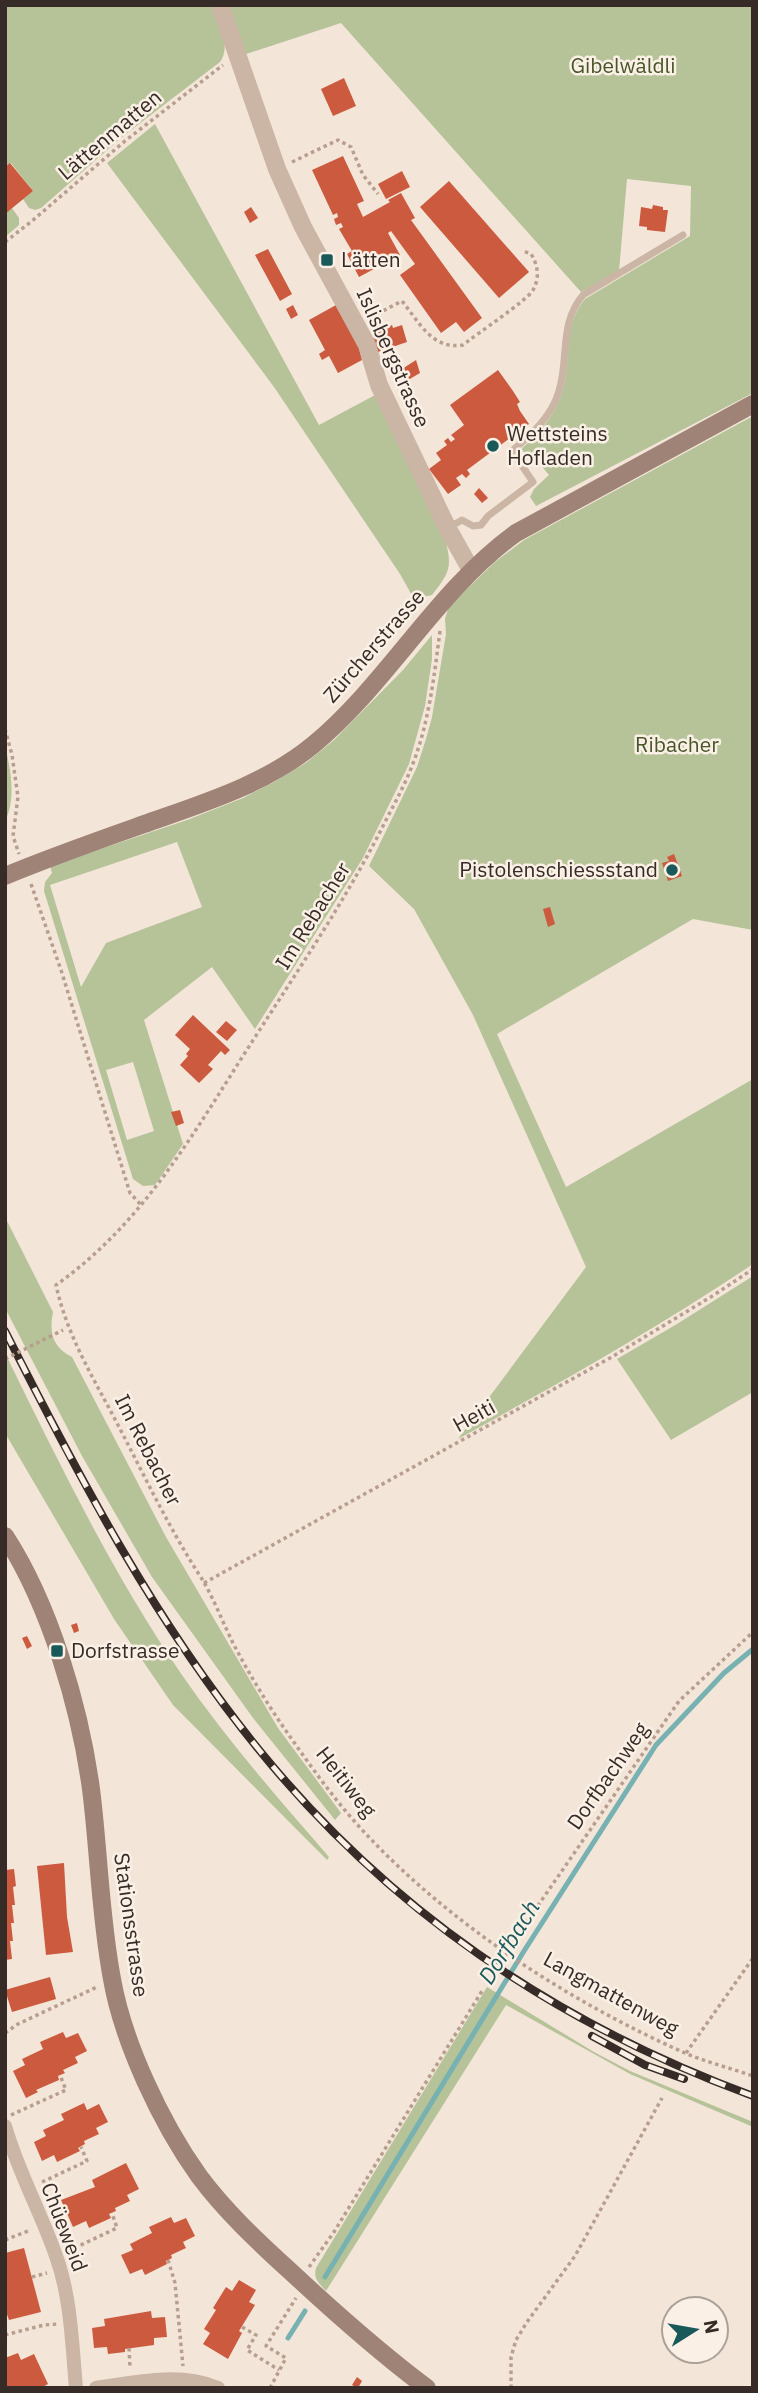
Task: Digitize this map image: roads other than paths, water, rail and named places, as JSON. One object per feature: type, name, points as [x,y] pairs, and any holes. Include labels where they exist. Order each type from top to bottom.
[{"type":"main road","name":"Zürcherstrasse","points":[[5,876],[218,798],[291,761],[333,726],[471,570],[516,533],[753,404]]},
{"type":"main road","name":"Stationsstrasse","points":[[5,1535],[16,1552],[46,1618],[81,1731],[91,1788],[112,1981],[133,2050],[162,2114],[200,2176],[301,2287],[320,2299],[387,2358],[427,2388]]},
{"type":"street","name":"Islisbergstrasse","points":[[220,5],[277,169],[309,239],[368,345],[379,385],[448,529],[471,570]]},
{"type":"street","name":"Chüeweid","points":[[7,2121],[14,2157],[61,2270],[76,2388]]},
{"type":"street","points":[[96,2388],[184,2379],[204,2382],[218,2388]]},
{"type":"lane","points":[[448,529],[462,520],[473,526],[481,525],[488,516],[533,482],[512,451],[537,431],[560,390],[568,321],[573,306],[583,295],[683,235]]},
{"type":"waterway","name":"Dorfbach","points":[[325,2277],[524,1951],[656,1745],[724,1673],[753,1649]]},
{"type":"waterway","name":"Dorfbach","points":[[288,2338],[305,2311]]},
{"type":"railway","points":[[5,1331],[91,1495],[153,1601],[222,1702],[260,1751],[311,1809],[365,1863],[422,1912],[482,1957],[546,1998],[612,2035],[753,2096]]},
{"type":"railway","points":[[592,2036],[645,2065],[684,2079]]},
{"type":"place","name":"Lätten","points":[[327,260]]},
{"type":"place","name":"Wettsteins Hofladen","points":[[493,446]]},
{"type":"place","name":"Pistolenschiessstand","points":[[672,870]]},
{"type":"place","name":"Dorfstrasse","points":[[57,1651]]},
{"type":"park label","name":"Gibelwäldli","points":[[623,66]]},
{"type":"park label","name":"Ribacher","points":[[677,745]]}]
